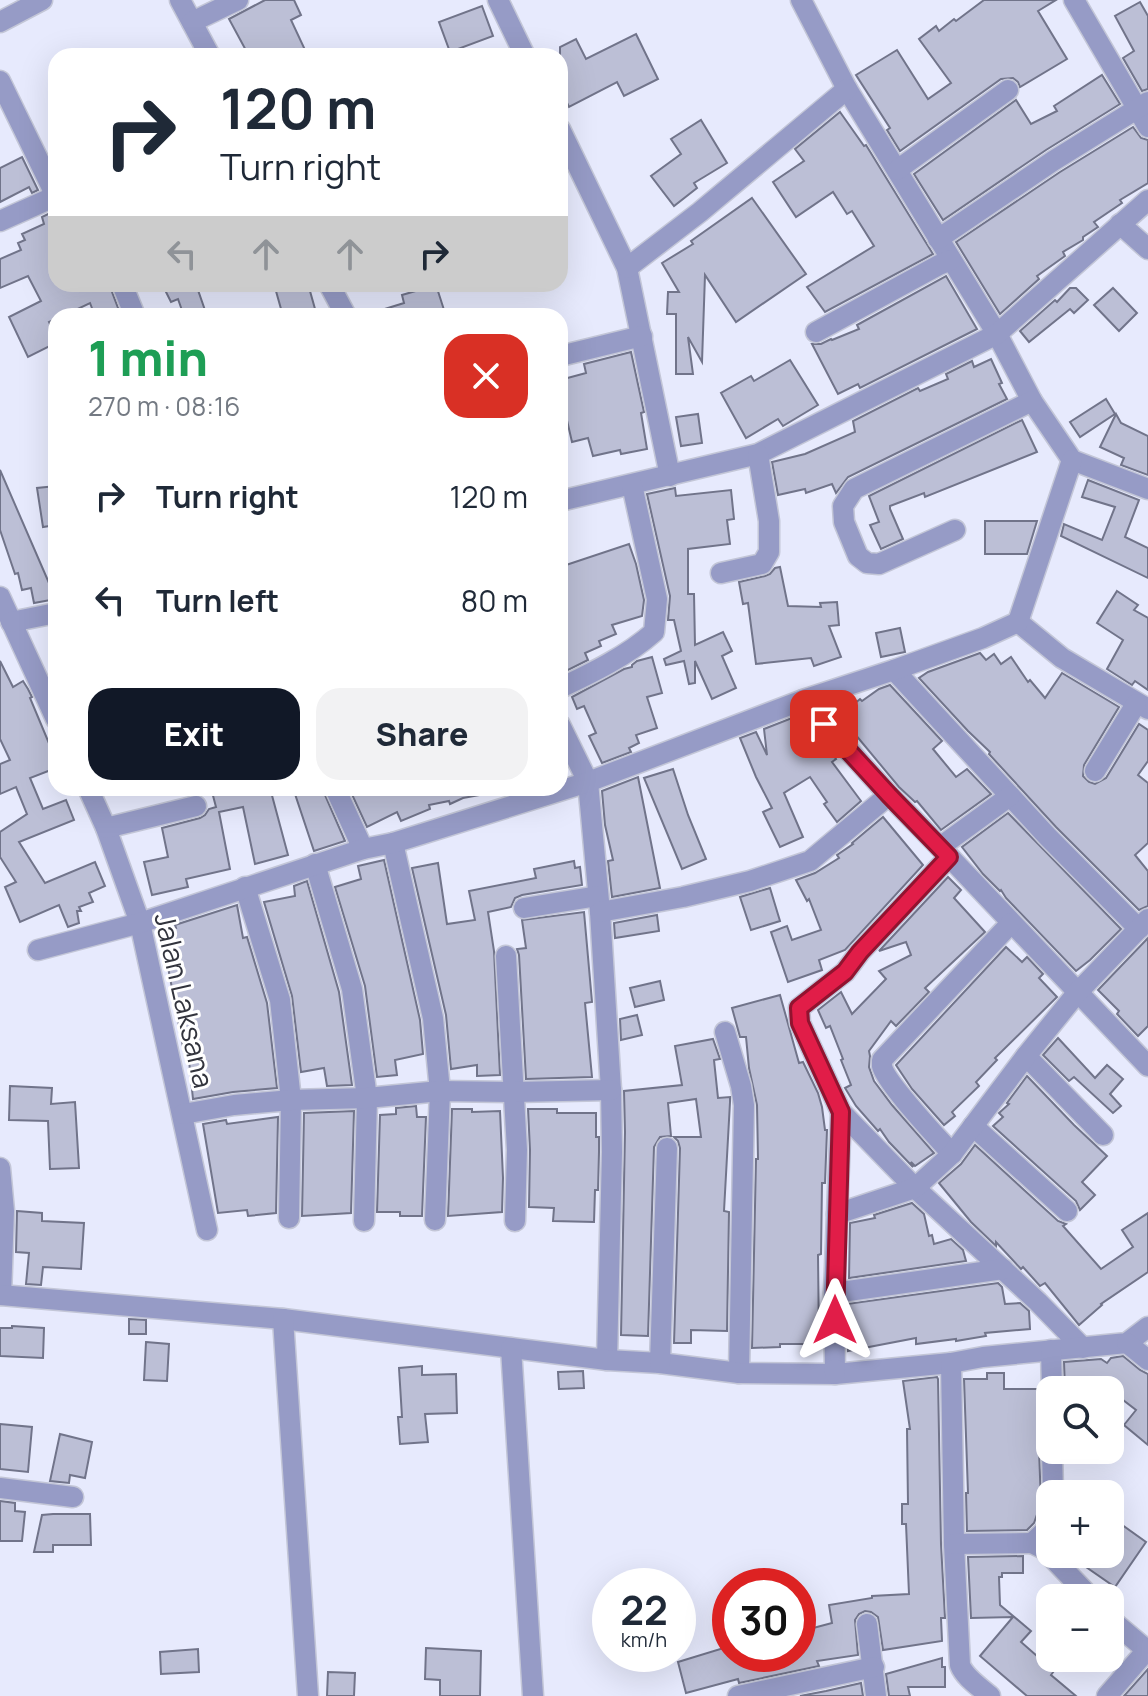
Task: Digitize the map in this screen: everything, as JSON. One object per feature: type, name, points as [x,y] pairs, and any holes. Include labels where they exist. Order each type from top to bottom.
[{"type":"street","points":[[0,22],[42,0]]},
{"type":"street","points":[[180,0],[206,48]]},
{"type":"street","points":[[192,22],[238,0]]},
{"type":"street","points":[[498,0],[521,48]]},
{"type":"street","points":[[801,0],[847,89],[997,334],[1032,401],[1072,460],[1148,489]]},
{"type":"street","points":[[938,239],[1053,161],[1145,113],[1074,0]]},
{"type":"street","points":[[0,81],[48,180]]},
{"type":"street","points":[[627,268],[700,212],[847,89]]},
{"type":"street","points":[[897,170],[1008,90]]},
{"type":"street","points":[[568,146],[627,268],[670,476]]},
{"type":"street","points":[[0,221],[48,200]]},
{"type":"street","points":[[568,499],[758,454],[997,334],[1148,200]]},
{"type":"street","points":[[1120,224],[1148,249]]},
{"type":"street","points":[[816,332],[951,260]]},
{"type":"street","points":[[568,354],[642,336]]},
{"type":"street","points":[[955,530],[879,564],[867,563],[858,556],[844,522],[843,506],[854,489],[1032,401]]},
{"type":"street","points":[[721,573],[762,564],[769,552],[769,521],[758,454]]},
{"type":"street","points":[[568,788],[803,700],[983,638],[1018,622],[1072,460]]},
{"type":"street","points":[[568,684],[645,641],[654,632],[657,599],[632,485]]},
{"type":"street","points":[[0,597],[48,702]]},
{"type":"street","points":[[11,622],[48,615]]},
{"type":"street","points":[[1018,622],[1062,658],[1142,707],[1095,771]]},
{"type":"street","points":[[837,1214],[915,1188],[952,1154],[1077,993],[1144,924],[1010,796],[894,670]]},
{"type":"street","points":[[803,700],[889,795],[1148,1066]]},
{"type":"street","points":[[568,741],[588,782],[611,1090],[607,1360]]},
{"type":"street","points":[[524,908],[683,897],[750,881],[810,861],[889,795]]},
{"type":"street","name":"Jalan Laksana","points":[[92,796],[140,923],[207,1230]]},
{"type":"street","points":[[339,796],[363,849]]},
{"type":"street","points":[[38,950],[140,923],[315,864],[543,796]]},
{"type":"street","points":[[1010,796],[945,852],[845,972],[799,1008],[800,1023],[841,1112],[915,1188],[1083,1348]]},
{"type":"street","points":[[106,828],[196,806]]},
{"type":"street","points":[[393,843],[433,1018],[440,1091],[435,1220]]},
{"type":"street","points":[[315,864],[352,989],[367,1098],[364,1221]]},
{"type":"street","points":[[245,887],[280,1000],[291,1100],[289,1218]]},
{"type":"street","points":[[952,1154],[895,1087],[884,1072],[882,1060],[1011,923]]},
{"type":"street","points":[[506,956],[517,1150],[515,1221]]},
{"type":"street","points":[[725,1032],[744,1105],[739,1373]]},
{"type":"street","points":[[1026,1056],[1103,1135]]},
{"type":"street","points":[[183,1114],[234,1105],[440,1091],[611,1090]]},
{"type":"street","points":[[835,1374],[834,1293],[841,1112]]},
{"type":"street","points":[[973,1126],[1067,1211]]},
{"type":"street","points":[[660,1363],[667,1148]]},
{"type":"street","points":[[0,1168],[4,1211],[0,1295],[283,1319],[607,1360],[739,1373],[835,1374],[951,1363],[1127,1343],[1148,1327]]},
{"type":"street","points":[[834,1293],[1003,1269]]},
{"type":"street","points":[[283,1319],[308,1696]]},
{"type":"street","points":[[1127,1343],[1148,1360]]},
{"type":"street","points":[[511,1348],[533,1696]]},
{"type":"street","points":[[1051,1350],[1052,1376]]},
{"type":"street","points":[[951,1363],[960,1665],[962,1671],[990,1696]]},
{"type":"street","points":[[0,1488],[73,1497]]},
{"type":"street","points":[[1032,1543],[1036,1539]]},
{"type":"street","points":[[954,1544],[1032,1543],[1044,1549],[1078,1584]]},
{"type":"street","points":[[867,1624],[876,1696]]},
{"type":"street","points":[[1107,1696],[1148,1651],[1124,1631]]},
{"type":"street","points":[[738,1696],[874,1667]]},
{"type":"building","points":[[265,0],[294,0],[301,15],[291,20],[304,48],[245,48],[229,19]]},
{"type":"building","points":[[984,0],[1056,0],[1038,11],[1067,59],[1020,87],[1013,78],[1001,79],[900,151],[887,130],[890,128],[856,75],[897,50],[928,99],[951,83],[919,39],[936,26],[939,31],[954,19],[956,21]]},
{"type":"building","points":[[1140,2],[1148,16],[1148,89],[1142,91],[1123,58],[1134,51],[1115,16]]},
{"type":"building","points":[[482,6],[493,36],[461,48],[449,48],[439,22]]},
{"type":"building","points":[[636,34],[658,79],[624,96],[617,82],[569,107],[568,48],[560,47],[576,39],[586,59]]},
{"type":"building","points":[[1102,75],[1120,104],[943,220],[914,174],[1016,100],[1031,124],[1057,111],[1054,106]]},
{"type":"building","points":[[840,112],[866,145],[933,254],[825,312],[807,287],[874,246],[852,211],[847,214],[833,192],[796,217],[773,182],[804,161],[795,149]]},
{"type":"building","points":[[701,120],[727,163],[694,183],[697,188],[674,206],[651,176],[681,154],[671,139]]},
{"type":"building","points":[[1133,127],[1141,138],[1148,140],[1148,183],[1120,200],[1122,203],[1094,222],[1098,227],[1063,252],[1065,256],[1037,276],[1039,279],[1000,314],[956,242]]},
{"type":"building","points":[[22,157],[38,190],[32,193],[29,187],[0,202],[0,168]]},
{"type":"building","points":[[752,198],[806,274],[736,322],[705,275],[702,362],[688,337],[693,374],[676,374],[676,314],[667,314],[668,292],[679,292],[662,263],[693,244],[691,241]]},
{"type":"building","points":[[48,214],[48,292],[112,292],[118,308],[92,308],[90,303],[80,308],[48,308],[48,347],[28,357],[9,317],[41,301],[28,276],[0,288],[0,259],[21,250],[18,243],[25,240],[22,234],[44,224],[42,217]]},
{"type":"building","points":[[946,276],[977,329],[860,388],[858,384],[838,394],[812,344],[821,344],[859,329],[857,325]]},
{"type":"building","points":[[1070,288],[1076,288],[1088,300],[1074,313],[1070,309],[1029,342],[1020,331]]},
{"type":"building","points":[[1113,288],[1137,313],[1119,331],[1094,305]]},
{"type":"building","points":[[166,292],[199,292],[204,308],[181,308],[178,299],[171,302]]},
{"type":"building","points":[[276,292],[310,292],[315,308],[281,308]]},
{"type":"building","points":[[438,292],[443,308],[388,308],[404,303],[402,295]]},
{"type":"building","points":[[631,352],[644,412],[641,413],[647,449],[621,454],[620,450],[593,456],[588,438],[572,442],[568,425],[568,378],[586,373],[584,364]]},
{"type":"building","points":[[991,359],[1007,399],[848,477],[836,493],[832,484],[806,493],[805,489],[778,495],[772,462],[805,454],[855,432],[853,421],[918,388],[920,391],[948,379],[946,374],[972,361],[974,367]]},
{"type":"building","points":[[790,360],[818,405],[783,426],[778,419],[746,438],[721,393],[751,376],[754,381]]},
{"type":"building","points":[[1106,399],[1115,414],[1080,437],[1070,422]]},
{"type":"building","points":[[698,414],[702,443],[681,446],[676,417]]},
{"type":"building","points":[[1116,414],[1121,423],[1148,436],[1148,475],[1121,465],[1124,458],[1100,447]]},
{"type":"building","points":[[1022,420],[1037,452],[925,497],[924,493],[890,506],[903,539],[881,549],[870,525],[879,522],[869,496]]},
{"type":"building","points":[[0,470],[48,581],[48,600],[34,603],[31,588],[22,590],[0,530]]},
{"type":"building","points":[[1088,480],[1139,500],[1125,537],[1148,548],[1148,578],[1061,536],[1064,524],[1102,540],[1115,507],[1082,497]]},
{"type":"building","points":[[48,487],[48,526],[43,527],[37,488]]},
{"type":"building","points":[[675,488],[676,496],[731,490],[734,519],[727,520],[730,544],[688,549],[688,594],[694,594],[695,645],[723,632],[732,651],[722,656],[736,688],[712,699],[695,661],[695,683],[689,684],[684,661],[666,665],[664,659],[681,651],[674,620],[668,620],[670,596],[647,494]]},
{"type":"building","points":[[985,521],[1037,521],[1027,554],[985,554]]},
{"type":"building","points":[[629,544],[644,600],[642,616],[612,625],[616,634],[599,641],[601,646],[585,653],[588,660],[568,670],[568,564]]},
{"type":"building","points":[[780,567],[788,606],[821,607],[820,603],[837,602],[839,625],[829,626],[841,657],[814,666],[811,658],[756,664],[748,603],[743,604],[739,582],[765,576]]},
{"type":"building","points":[[1117,591],[1138,605],[1134,610],[1148,618],[1148,690],[1135,681],[1132,685],[1107,669],[1123,640],[1097,623]]},
{"type":"building","points":[[900,628],[905,652],[881,657],[876,633]]},
{"type":"building","points":[[980,653],[986,660],[994,654],[1001,664],[1011,657],[1028,682],[1030,680],[1045,698],[1062,673],[1119,707],[1084,765],[1083,776],[1089,782],[1095,784],[1106,778],[1139,724],[1148,730],[1148,761],[1138,775],[1148,783],[1148,843],[1135,855],[1148,871],[1148,906],[1139,910],[1056,827],[919,678]]},
{"type":"building","points":[[652,657],[662,693],[647,697],[657,728],[636,735],[639,743],[629,748],[631,752],[602,763],[589,736],[596,733],[584,706],[577,709],[572,697],[632,667],[637,661]]},
{"type":"building","points":[[0,661],[13,687],[23,681],[28,689],[48,741],[48,771],[30,778],[43,809],[66,800],[74,820],[19,842],[45,883],[95,862],[105,886],[89,893],[93,902],[79,907],[79,923],[68,927],[59,905],[20,922],[5,887],[16,882],[0,857],[0,832],[27,814],[16,787],[0,794],[0,764],[10,760],[0,739]]},
{"type":"building","points":[[890,685],[942,741],[933,749],[956,777],[967,769],[991,794],[941,830],[917,801],[899,787],[840,716],[860,699],[862,701]]},
{"type":"building","points":[[797,716],[800,723],[804,721],[809,726],[816,742],[820,739],[824,742],[836,759],[832,762],[861,801],[837,822],[810,777],[784,793],[803,837],[780,847],[763,812],[772,808],[740,738],[756,732],[767,755],[764,729]]},
{"type":"building","points":[[673,769],[706,859],[682,869],[644,778]]},
{"type":"building","points":[[638,777],[660,888],[612,897],[608,861],[613,860],[602,791]]},
{"type":"building","points":[[213,796],[272,796],[288,855],[255,864],[243,807],[219,812],[230,869],[186,879],[188,887],[152,895],[144,862],[168,857],[162,828],[200,818],[216,807]]},
{"type":"building","points":[[296,796],[325,796],[345,841],[314,851]]},
{"type":"building","points":[[353,796],[474,796],[450,804],[449,801],[429,805],[430,809],[401,821],[397,812],[367,827]]},
{"type":"building","points":[[1008,813],[1121,929],[1076,971],[983,874],[962,847]]},
{"type":"building","points":[[883,817],[923,865],[845,950],[819,960],[822,970],[788,982],[771,932],[787,926],[792,940],[821,930],[809,899],[807,901],[796,880],[815,873],[839,858],[837,855]]},
{"type":"building","points":[[384,860],[420,1020],[423,1054],[395,1060],[397,1075],[377,1077],[365,986],[335,887],[361,879],[358,866]]},
{"type":"building","points":[[574,861],[575,868],[580,867],[582,885],[522,895],[515,898],[511,907],[488,912],[494,951],[500,1075],[477,1076],[477,1065],[451,1069],[446,1015],[412,868],[438,863],[447,924],[475,920],[469,891],[536,878],[534,869]]},
{"type":"building","points":[[948,877],[961,890],[954,898],[985,932],[925,988],[929,992],[896,1026],[891,1021],[869,1051],[869,1067],[874,1081],[934,1153],[915,1166],[911,1162],[913,1167],[856,1106],[845,1088],[851,1085],[843,1059],[830,1026],[826,1028],[818,1010],[841,992],[852,1014],[886,979],[879,971],[911,955],[906,942],[879,951]]},
{"type":"building","points":[[307,881],[339,992],[352,1085],[327,1086],[324,1068],[301,1072],[292,996],[264,902],[295,896],[294,886]]},
{"type":"building","points":[[770,888],[780,921],[751,930],[740,897]]},
{"type":"building","points":[[237,905],[243,938],[247,937],[267,1003],[277,1088],[193,1099],[188,1051],[184,1052],[161,930],[176,928],[175,925]]},
{"type":"building","points":[[584,912],[592,1002],[585,1003],[592,1077],[526,1079],[517,949],[526,948],[522,920]]},
{"type":"building","points":[[657,915],[659,931],[615,938],[614,923]]},
{"type":"building","points":[[1148,938],[1148,1026],[1138,1036],[1098,990]]},
{"type":"building","points":[[1006,947],[1022,962],[1027,957],[1043,974],[1039,978],[1057,997],[995,1058],[997,1060],[976,1082],[979,1086],[952,1112],[955,1116],[944,1125],[912,1089],[896,1065]]},
{"type":"building","points":[[660,981],[664,1000],[635,1007],[630,988]]},
{"type":"building","points":[[780,995],[799,1063],[803,1062],[818,1093],[827,1130],[825,1183],[822,1183],[821,1254],[818,1255],[819,1344],[752,1348],[757,1105],[746,1037],[740,1037],[732,1008]]},
{"type":"building","points":[[637,1015],[642,1035],[621,1040],[620,1019]]},
{"type":"building","points":[[1058,1038],[1095,1078],[1107,1065],[1123,1079],[1110,1094],[1121,1106],[1113,1113],[1074,1077],[1069,1081],[1043,1055]]},
{"type":"building","points":[[713,1039],[720,1059],[714,1060],[718,1098],[730,1097],[724,1211],[729,1212],[727,1331],[691,1330],[691,1343],[674,1343],[680,1148],[674,1137],[701,1137],[696,1099],[668,1103],[671,1136],[660,1137],[654,1147],[648,1336],[621,1335],[624,1091],[682,1085],[675,1046]]},
{"type":"building","points":[[1027,1076],[1107,1156],[1082,1182],[1095,1195],[1080,1210],[1076,1201],[993,1126],[1003,1117],[999,1113],[1009,1104]]},
{"type":"building","points":[[10,1086],[52,1088],[51,1104],[75,1102],[79,1168],[50,1169],[48,1121],[9,1120]]},
{"type":"building","points":[[416,1106],[417,1117],[426,1117],[422,1216],[377,1212],[380,1115],[396,1114],[396,1108]]},
{"type":"building","points":[[452,1109],[500,1111],[502,1212],[448,1216]]},
{"type":"building","points":[[528,1109],[596,1113],[599,1152],[594,1222],[553,1221],[554,1208],[529,1207]]},
{"type":"building","points":[[354,1111],[351,1213],[302,1216],[304,1113]]},
{"type":"building","points":[[278,1117],[276,1213],[248,1216],[247,1210],[218,1213],[203,1124]]},
{"type":"building","points":[[975,1145],[1058,1221],[1066,1224],[1063,1226],[1101,1269],[1133,1247],[1122,1230],[1148,1213],[1148,1272],[1101,1304],[1079,1325],[1045,1283],[1040,1286],[996,1242],[996,1246],[971,1222],[939,1183],[961,1164]]},
{"type":"building","points":[[912,1203],[924,1214],[934,1244],[951,1239],[963,1250],[966,1261],[849,1278],[850,1223],[875,1218],[874,1215]]},
{"type":"building","points":[[17,1211],[42,1213],[42,1221],[84,1223],[81,1269],[43,1267],[41,1285],[26,1284],[29,1253],[16,1252]]},
{"type":"building","points":[[998,1283],[1002,1287],[1005,1304],[1020,1303],[1029,1311],[1030,1329],[985,1333],[986,1336],[956,1341],[916,1344],[916,1338],[848,1351],[847,1304]]},
{"type":"building","points":[[129,1319],[146,1320],[146,1334],[129,1334]]},
{"type":"building","points":[[0,1328],[44,1328],[43,1358],[0,1356]]},
{"type":"building","points":[[146,1342],[169,1344],[167,1381],[144,1380]]},
{"type":"building","points":[[1123,1356],[1148,1374],[1148,1445],[1124,1425],[1136,1410],[1124,1401],[1124,1376],[1064,1376],[1064,1362],[1101,1359],[1107,1363],[1111,1358]]},
{"type":"building","points":[[422,1366],[422,1375],[456,1374],[457,1413],[425,1414],[428,1442],[400,1444],[399,1368]]},
{"type":"building","points":[[583,1371],[584,1388],[559,1389],[558,1372]]},
{"type":"building","points":[[987,1373],[1004,1373],[1004,1389],[1036,1389],[1036,1464],[1040,1464],[1040,1480],[1036,1480],[1036,1517],[1027,1530],[967,1531],[964,1379],[987,1379]]},
{"type":"building","points":[[938,1379],[945,1618],[941,1618],[942,1641],[883,1650],[878,1617],[865,1611],[855,1620],[858,1655],[817,1661],[819,1666],[816,1667],[816,1627],[832,1623],[829,1605],[872,1596],[909,1594],[906,1524],[902,1524],[902,1504],[908,1504],[907,1429],[910,1429],[903,1381]]},
{"type":"building","points":[[0,1424],[32,1427],[28,1472],[0,1469]]},
{"type":"building","points":[[60,1434],[92,1442],[85,1478],[70,1475],[69,1483],[50,1481]]},
{"type":"building","points":[[0,1501],[15,1503],[15,1511],[25,1512],[22,1541],[0,1541]]},
{"type":"building","points":[[90,1514],[91,1545],[53,1545],[53,1552],[34,1552],[42,1515]]},
{"type":"building","points":[[1124,1526],[1146,1542],[1117,1584],[1111,1584],[1087,1568],[1124,1568]]},
{"type":"building","points":[[1023,1556],[1023,1573],[1002,1573],[999,1577],[1000,1605],[1031,1631],[1021,1642],[1036,1655],[1036,1672],[1053,1672],[1051,1675],[1076,1696],[1027,1696],[980,1656],[1013,1617],[971,1618],[968,1557]]},
{"type":"building","points":[[426,1648],[481,1651],[480,1696],[440,1696],[440,1680],[425,1679]]},
{"type":"building","points":[[198,1649],[199,1672],[161,1674],[160,1652]]},
{"type":"building","points":[[712,1652],[712,1672],[791,1672],[739,1683],[738,1679],[686,1693],[681,1672],[696,1672],[696,1656]]},
{"type":"building","points":[[942,1658],[945,1687],[908,1687],[910,1696],[889,1696],[886,1674]]},
{"type":"building","points":[[1148,1669],[1148,1696],[1124,1696]]},
{"type":"building","points":[[328,1672],[355,1673],[354,1696],[327,1696]]},
{"type":"building","points":[[861,1683],[863,1696],[800,1696],[826,1691]]},
{"type":"route","points":[[824,724],[949,857],[845,972],[799,1008],[800,1023],[841,1112],[835,1320]]}]
